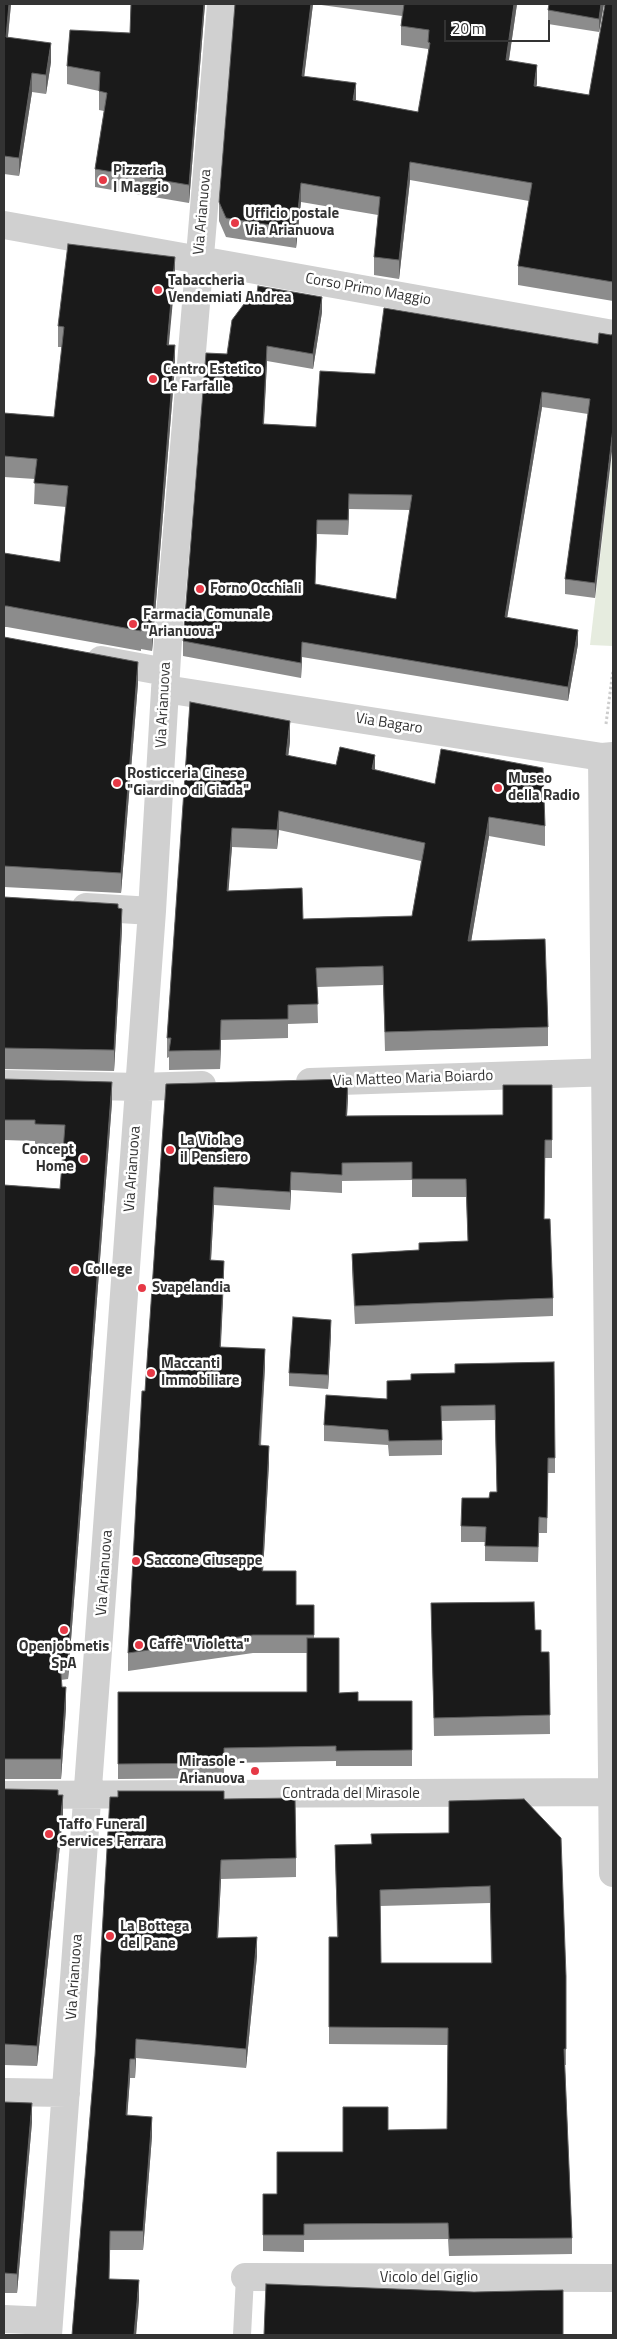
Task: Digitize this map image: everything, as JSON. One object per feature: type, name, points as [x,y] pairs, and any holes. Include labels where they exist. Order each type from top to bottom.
[{"type":"street","name":"Via Arianuova","points":[[48,2328],[89,1796],[152,912],[166,681],[221,4]]},
{"type":"street","name":"Corso Primo Maggio","points":[[4,225],[613,334]]},
{"type":"street","name":"Via Bagaro","points":[[80,656],[166,681],[608,757]]},
{"type":"street","points":[[608,757],[613,1873]]},
{"type":"street","points":[[63,906],[152,912]]},
{"type":"street","name":"Via Matteo Maria Boiardo","points":[[287,1083],[609,1072]]},
{"type":"street","points":[[4,1084],[139,1088],[228,1085]]},
{"type":"street","name":"Contrada del Mirasole","points":[[4,1795],[612,1792]]},
{"type":"street","points":[[4,2092],[66,2093]]},
{"type":"street","name":"Vicolo del Giglio","points":[[245,2277],[613,2278]]},
{"type":"street","points":[[4,2319],[48,2328]]},
{"type":"lane","points":[[242,2335],[245,2277]]},
{"type":"path","points":[[608,757],[613,670]]},
{"type":"shaded area","points":[[613,446],[613,646],[590,645]]},
{"type":"building","points":[[4,4],[9,4],[6,37],[51,43],[46,75],[32,73],[19,158],[4,156]]},
{"type":"building","points":[[131,4],[204,4],[189,185],[95,169],[107,93],[99,91],[100,72],[67,66],[70,30],[130,33]]},
{"type":"building","points":[[235,4],[311,4],[302,76],[356,83],[353,100],[418,112],[430,43],[428,42],[429,30],[401,26],[404,4],[514,4],[506,60],[537,65],[534,86],[589,95],[605,4],[613,4],[613,282],[518,266],[532,183],[410,162],[399,260],[374,257],[380,197],[301,183],[296,229],[226,218],[219,202]]},
{"type":"building","points":[[549,4],[601,4],[599,19],[548,10]]},
{"type":"building","points":[[68,244],[175,257],[167,345],[175,345],[152,630],[141,628],[141,631],[4,606],[4,553],[60,562],[68,486],[34,483],[37,459],[4,456],[4,413],[54,417],[64,327],[58,326]]},
{"type":"building","points":[[258,286],[322,297],[313,354],[267,346],[263,424],[316,427],[320,371],[375,374],[384,308],[598,344],[599,333],[613,334],[613,428],[595,583],[565,579],[590,399],[542,392],[505,617],[578,630],[568,687],[302,642],[301,663],[183,641],[206,353],[227,354],[232,320],[244,304],[256,300]],"holes":[[[349,494],[412,495],[396,599],[315,584],[317,520],[348,520]]]},
{"type":"building","points":[[4,637],[138,662],[121,873],[4,866]]},
{"type":"building","points":[[190,702],[290,721],[286,755],[336,765],[340,747],[375,755],[372,769],[435,784],[441,749],[543,768],[545,826],[489,817],[468,941],[545,939],[548,1027],[385,1032],[383,966],[316,968],[318,1004],[288,1005],[288,1019],[221,1020],[220,1050],[169,1051],[171,1038],[167,1038]],"holes":[[[279,811],[425,843],[412,916],[303,919],[302,888],[227,891],[232,828],[277,830]]]},
{"type":"building","points":[[4,897],[118,904],[118,908],[122,909],[114,1050],[4,1048]]},
{"type":"building","points":[[4,1079],[112,1082],[68,1659],[60,1660],[62,1687],[66,1687],[61,1759],[4,1759],[4,1185],[60,1189],[65,1125],[35,1124],[35,1120],[4,1120]]},
{"type":"building","points":[[348,1079],[346,1116],[503,1115],[503,1085],[552,1085],[552,1140],[545,1140],[544,1219],[550,1219],[553,1298],[355,1306],[352,1254],[419,1250],[419,1243],[468,1241],[466,1179],[412,1179],[412,1162],[342,1163],[342,1175],[291,1172],[290,1192],[214,1187],[210,1260],[224,1261],[220,1347],[265,1349],[259,1445],[269,1446],[262,1571],[296,1571],[296,1605],[314,1605],[314,1635],[253,1635],[128,1653],[142,1391],[145,1391],[166,1084]]},
{"type":"building","points":[[293,1317],[331,1320],[328,1375],[289,1373]]},
{"type":"building","points":[[554,1362],[555,1458],[548,1458],[547,1518],[539,1517],[538,1547],[485,1546],[486,1527],[461,1526],[462,1498],[489,1498],[490,1492],[497,1492],[495,1405],[441,1406],[442,1440],[389,1441],[388,1430],[324,1425],[326,1395],[387,1399],[387,1381],[411,1380],[411,1374],[455,1373],[455,1364]]},
{"type":"building","points":[[534,1602],[535,1630],[541,1630],[541,1652],[549,1652],[550,1715],[434,1718],[431,1603]]},
{"type":"building","points":[[307,1638],[339,1638],[339,1693],[358,1692],[358,1701],[412,1701],[412,1750],[336,1751],[336,1746],[224,1748],[224,1763],[118,1764],[118,1692],[307,1692]]},
{"type":"building","points":[[4,1789],[58,1790],[58,1795],[63,1795],[37,2046],[4,2044]]},
{"type":"building","points":[[118,1791],[224,1791],[224,1799],[295,1798],[296,1858],[221,1860],[217,1938],[257,1937],[246,2049],[136,2039],[135,2059],[130,2059],[126,2115],[152,2117],[143,2231],[110,2231],[109,2279],[139,2280],[134,2335],[72,2335],[95,2056],[110,1797],[118,1797]]},
{"type":"building","points":[[524,1799],[561,1838],[566,1976],[566,2049],[564,2049],[572,2238],[449,2239],[448,2223],[304,2224],[304,2235],[263,2235],[263,2194],[277,2194],[277,2152],[343,2152],[343,2107],[388,2107],[388,2130],[447,2129],[448,2028],[329,2027],[329,1937],[338,1937],[335,1845],[372,1844],[371,1834],[449,1833],[449,1801]],"holes":[[[490,1886],[492,1963],[381,1963],[380,1890]]]},
{"type":"building","points":[[4,2102],[32,2103],[17,2274],[4,2273]]},
{"type":"building","points":[[266,2284],[474,2292],[563,2290],[563,2335],[264,2335]]},
{"type":"place","name":"Pizzeria I Maggio","points":[[103,180]]},
{"type":"place","name":"Ufficio postale Via Arianuova","points":[[235,223]]},
{"type":"place","name":"Tabaccheria Vendemiati Andrea","points":[[158,290]]},
{"type":"place","name":"Centro Estetico Le Farfalle","points":[[153,379]]},
{"type":"place","name":"Forno Occhiali","points":[[200,589]]},
{"type":"place","name":"Farmacia Comunale \"Arianuova\"","points":[[133,624]]},
{"type":"place","name":"Rosticceria Cinese \"Giardino di Giada\"","points":[[117,783]]},
{"type":"place","name":"Museo della Radio","points":[[498,788]]},
{"type":"place","name":"La Viola e il Pensiero","points":[[170,1150]]},
{"type":"place","name":"Concept Home","points":[[84,1159]]},
{"type":"place","name":"College","points":[[75,1270]]},
{"type":"place","name":"Svapelandia","points":[[142,1288]]},
{"type":"place","name":"Maccanti Immobiliare","points":[[151,1373]]},
{"type":"place","name":"Saccone Giuseppe","points":[[136,1561]]},
{"type":"place","name":"Openjobmetis SpA","points":[[64,1630]]},
{"type":"place","name":"Caffè \"Violetta\"","points":[[139,1645]]},
{"type":"place","name":"Mirasole - Arianuova","points":[[255,1771]]},
{"type":"place","name":"Taffo Funeral Services Ferrara","points":[[49,1834]]},
{"type":"place","name":"La Bottega del Pane","points":[[110,1936]]}]
